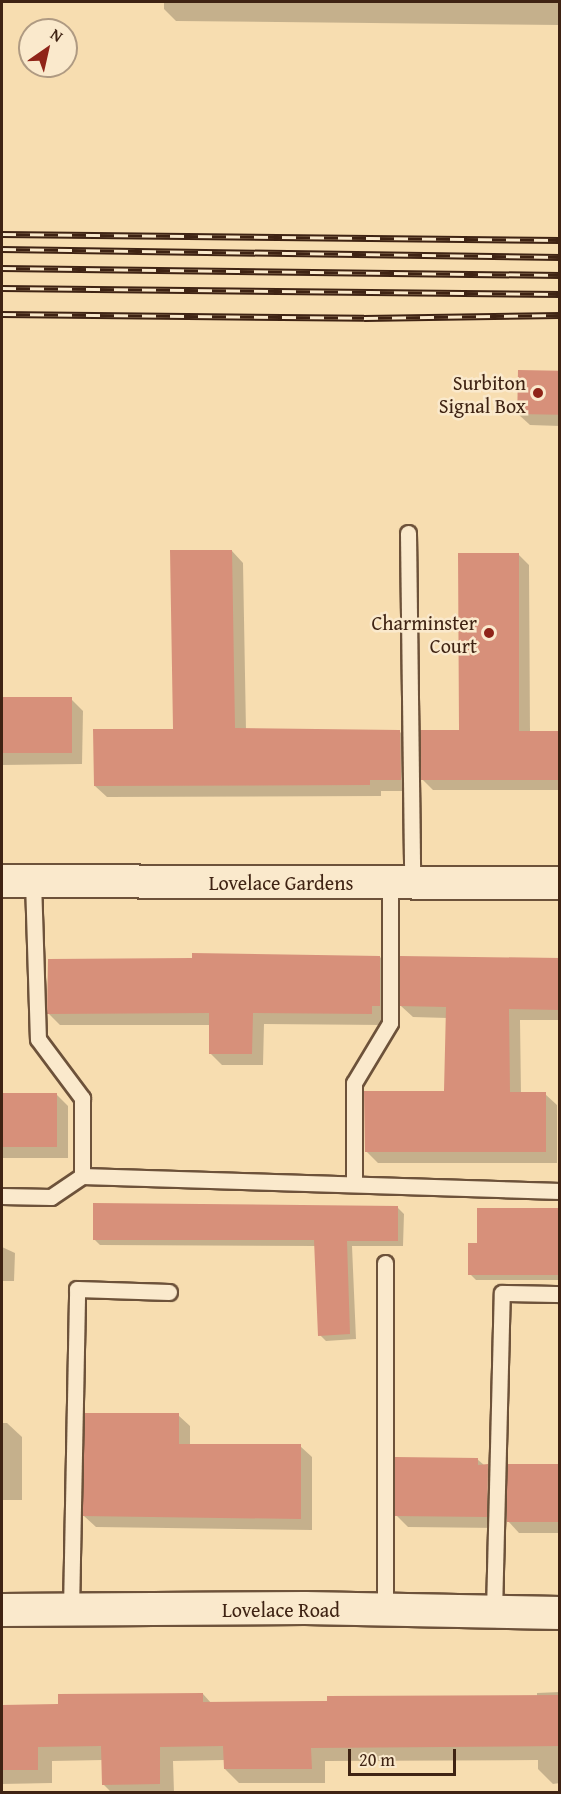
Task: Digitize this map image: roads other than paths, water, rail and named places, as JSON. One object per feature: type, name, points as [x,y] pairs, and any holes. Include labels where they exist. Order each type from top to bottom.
[{"type":"street","name":"Lovelace Gardens","points":[[2,881],[560,883]]},
{"type":"street","name":"Lovelace Road","points":[[2,1610],[386,1610],[560,1613]]},
{"type":"lane","points":[[354,1184],[354,1083],[390,1023],[401,883],[408,533]]},
{"type":"lane","points":[[33,881],[38,1038],[82,1098],[82,1176]]},
{"type":"lane","points":[[2,1196],[51,1197],[82,1176],[560,1191]]},
{"type":"lane","points":[[385,1263],[386,1610]]},
{"type":"lane","points":[[71,1610],[77,1288],[169,1292]]},
{"type":"lane","points":[[494,1612],[501,1293],[560,1293]]},
{"type":"railway","points":[[2,234],[560,240]]},
{"type":"railway","points":[[2,249],[560,257]]},
{"type":"railway","points":[[2,268],[560,275]]},
{"type":"railway","points":[[2,288],[560,294]]},
{"type":"railway","points":[[2,314],[364,318],[560,315]]},
{"type":"place","name":"Surbiton Signal Box","points":[[538,393]]},
{"type":"place","name":"Charminster Court","points":[[489,633]]}]
